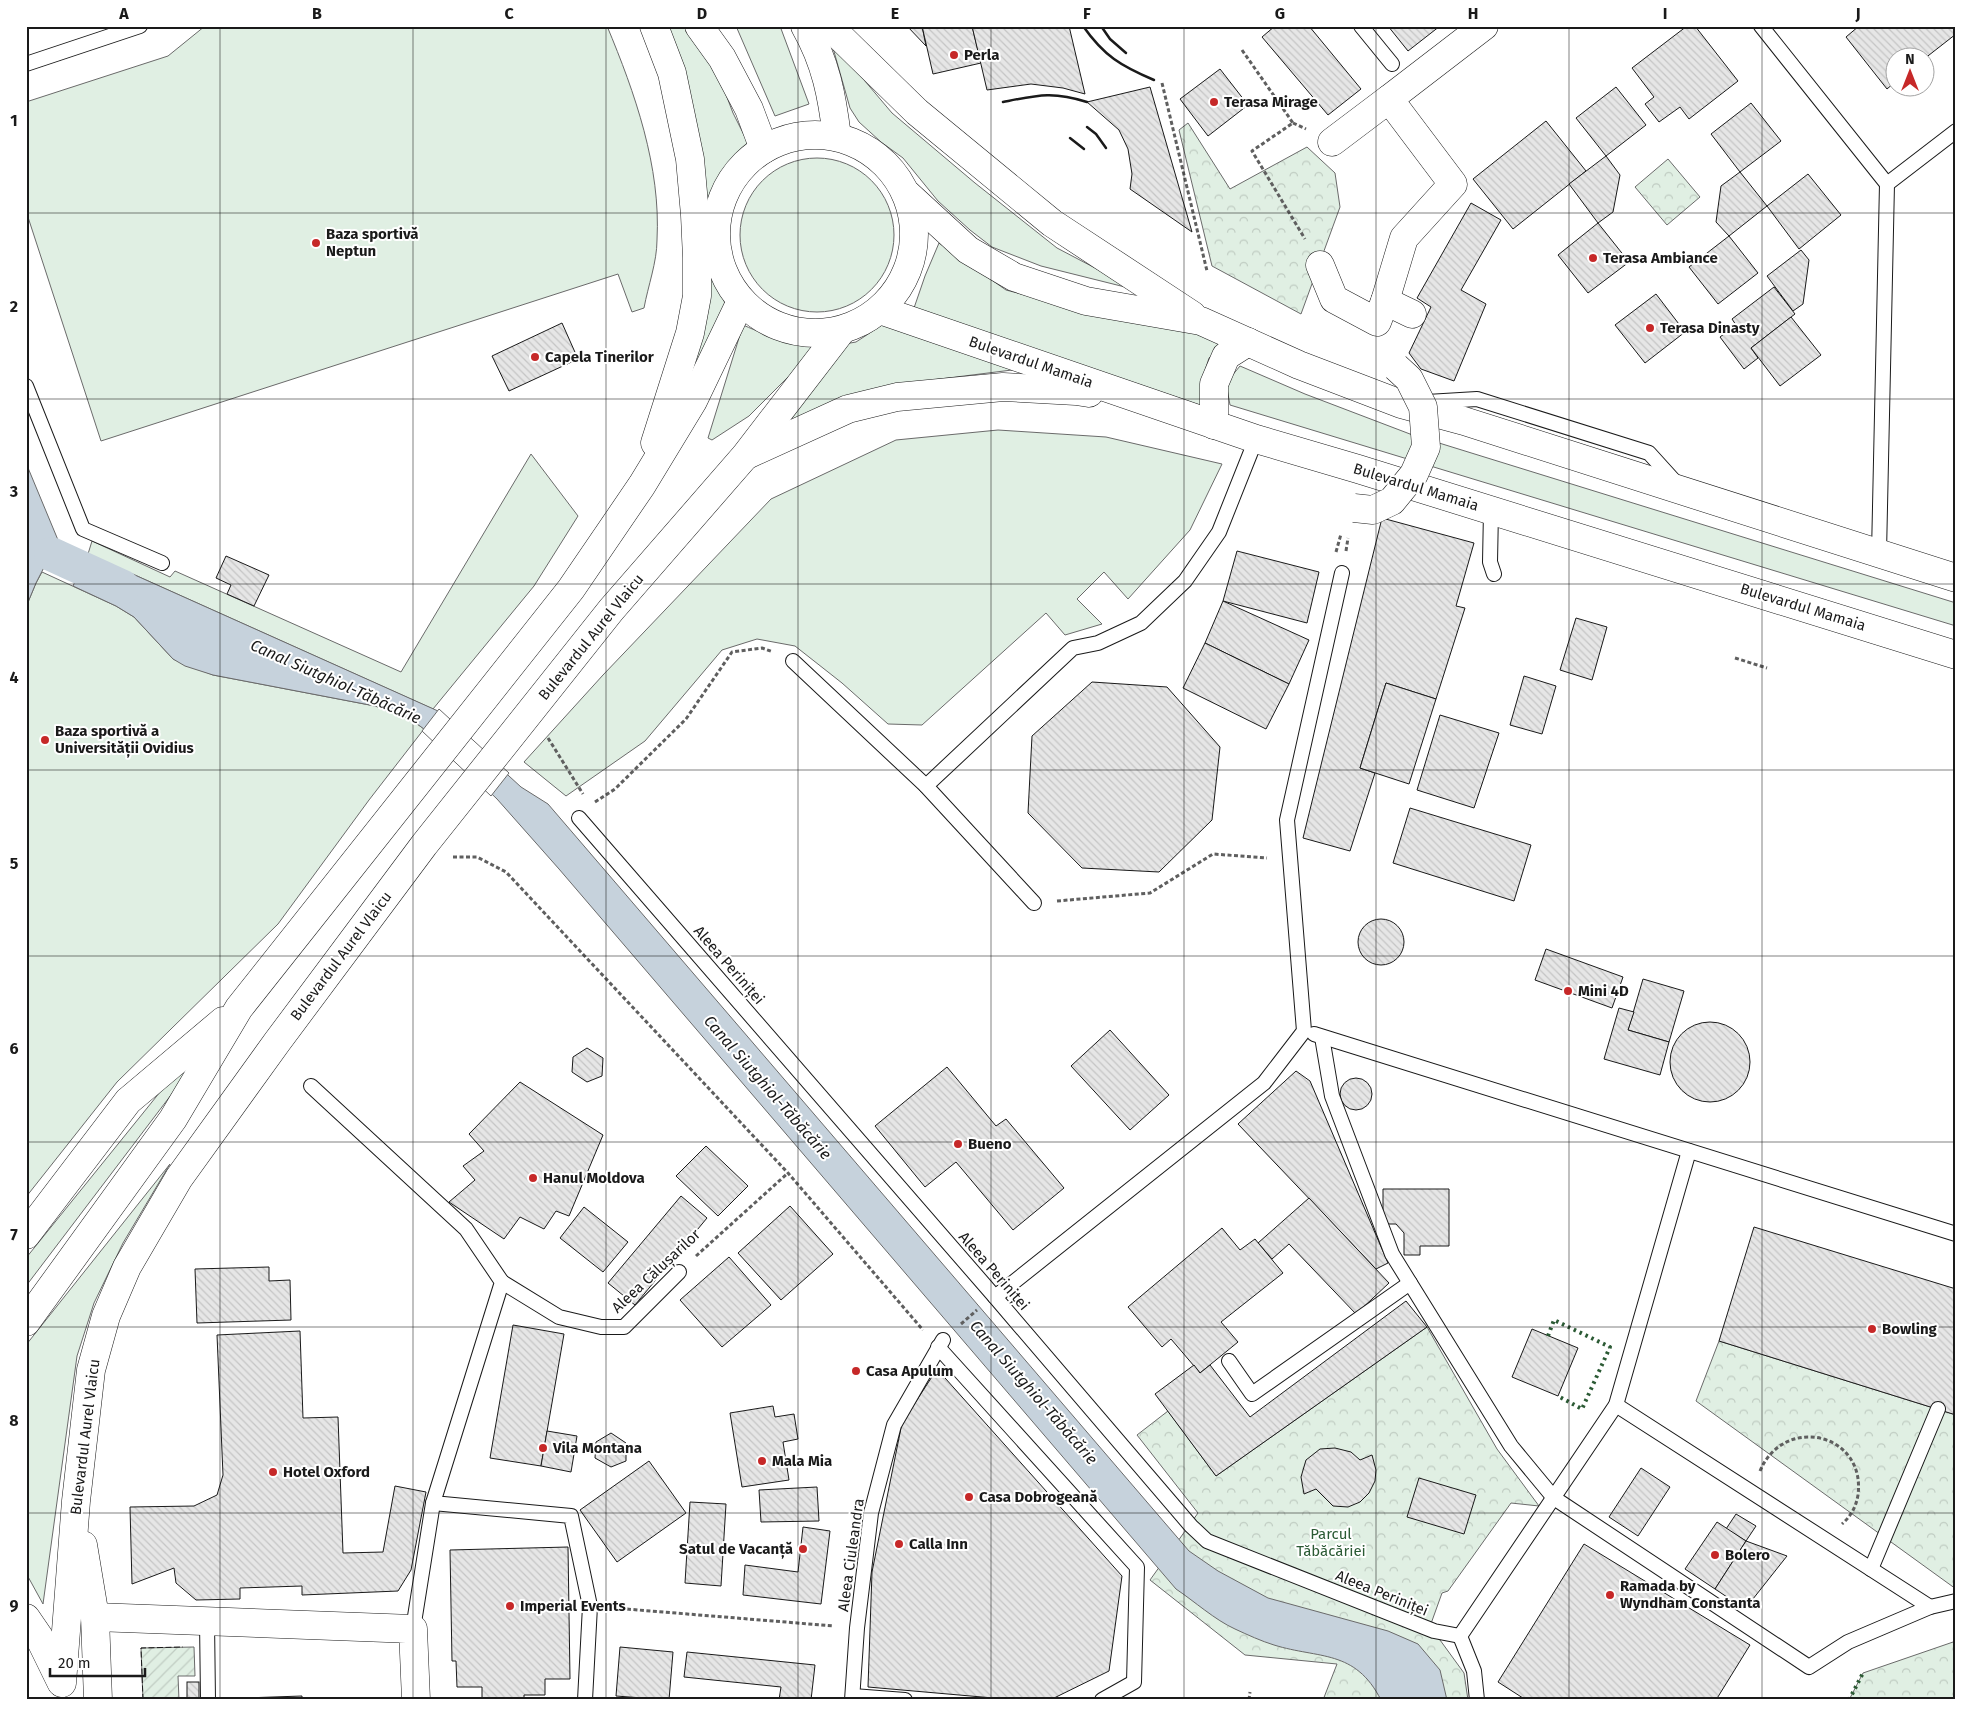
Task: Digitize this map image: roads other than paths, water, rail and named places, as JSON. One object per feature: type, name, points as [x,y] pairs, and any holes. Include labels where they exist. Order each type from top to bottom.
[{"type":"main road","points":[[642,485],[690,333],[696,296],[695,215],[690,159],[672,73],[654,26]]},
{"type":"main road","points":[[699,26],[722,58],[749,109],[764,149]]},
{"type":"main road","points":[[805,26],[817,46],[832,96],[837,137]]},
{"type":"main road","points":[[829,26],[917,112],[1052,224],[1201,321],[1300,365],[1401,404],[1464,422],[1956,578]]},
{"type":"main road","points":[[1332,142],[1484,26]]},
{"type":"main road","points":[[1320,265],[1334,299],[1377,322],[1404,238],[1452,184],[1389,99]]},
{"type":"main road","points":[[812,135],[837,137],[859,145],[879,158],[895,174],[907,194],[914,219],[915,244],[909,269],[897,291],[880,310],[862,322],[842,330],[824,334],[801,333],[779,327],[759,316],[741,301],[727,280],[718,257],[716,232],[719,208],[729,184],[744,165],[764,149],[787,139],[812,135]]},
{"type":"main road","points":[[907,194],[968,250],[1014,277],[1086,301],[1201,321]]},
{"type":"main road","points":[[26,1322],[173,1119],[239,1008],[571,590],[642,485],[693,401],[741,301]]},
{"type":"main road","points":[[1385,301],[1412,314]]},
{"type":"main road","name":"Bulevardul Mamaia","points":[[880,310],[1256,439],[1956,655]]},
{"type":"main road","name":"Bulevardul Aurel Vlaicu","points":[[62,1691],[76,1501],[91,1370],[106,1316],[127,1267],[179,1178],[277,1042],[424,845],[610,610],[745,456],[842,330]]},
{"type":"main road","points":[[1214,425],[1214,384],[1226,356],[1248,342]]},
{"type":"main road","points":[[1354,508],[1373,510],[1392,501],[1414,474],[1426,447],[1423,407],[1409,379],[1396,367]]},
{"type":"main road","points":[[745,456],[848,409],[897,397],[1003,387],[1076,391],[1140,404],[1256,439]]},
{"type":"main road","points":[[26,1235],[128,1101],[239,1008]]},
{"type":"main road","points":[[76,1501],[95,1617],[98,1700]]},
{"type":"main road","points":[[95,1617],[413,1629],[416,1700]]},
{"type":"main road","points":[[26,1618],[39,1637],[62,1691]]},
{"type":"lane","points":[[26,64],[140,26]]},
{"type":"lane","points":[[1360,26],[1392,64]]},
{"type":"lane","points":[[1761,26],[1887,184],[1879,553]]},
{"type":"lane","points":[[1887,184],[1956,131]]},
{"type":"lane","points":[[26,386],[83,530],[162,563]]},
{"type":"lane","points":[[926,786],[1073,648],[1098,643],[1141,623],[1185,580],[1219,532],[1256,439]]},
{"type":"lane","points":[[1491,511],[1490,562],[1494,574]]},
{"type":"lane","points":[[995,1297],[1264,1084],[1304,1031],[1287,820],[1342,573]]},
{"type":"lane","points":[[794,661],[926,786],[1034,903]]},
{"type":"lane","name":"Aleea Periniței","points":[[580,818],[1191,1526],[1207,1541],[1434,1631],[1460,1636]]},
{"type":"lane","points":[[1304,1031],[1956,1234]]},
{"type":"lane","points":[[1322,1037],[1332,1096],[1392,1254],[1511,1446],[1554,1498],[1809,1666],[1848,1642],[1930,1607],[1956,1601]]},
{"type":"lane","name":"Aleea Călușarilor","points":[[311,1086],[466,1229],[502,1282],[559,1317],[601,1327],[624,1327],[679,1272]]},
{"type":"lane","points":[[1477,1700],[1474,1671],[1460,1636],[1616,1405],[1689,1151]]},
{"type":"lane","points":[[413,1629],[432,1503],[502,1282]]},
{"type":"lane","points":[[1229,1360],[1252,1394],[1410,1283]]},
{"type":"lane","name":"Aleea Ciuleandra","points":[[852,1698],[857,1628],[871,1513],[894,1425],[941,1344],[1137,1567],[1134,1682],[1102,1700]]},
{"type":"lane","points":[[1616,1405],[1930,1607]]},
{"type":"lane","points":[[1871,1569],[1938,1409]]},
{"type":"lane","points":[[432,1503],[571,1516],[590,1606],[585,1700]]},
{"type":"lane","points":[[207,1621],[208,1700]]},
{"type":"lane","points":[[852,1698],[905,1700]]},
{"type":"water","points":[[26,463],[58,540],[26,607]]},
{"type":"water","points":[[88,554],[438,711],[521,787],[548,804],[1189,1551],[1218,1571],[1268,1598],[1388,1631],[1418,1644],[1440,1670],[1447,1700],[1381,1700],[1371,1684],[1360,1672],[1348,1664],[1321,1655],[1274,1645],[1250,1636],[1220,1621],[1176,1589],[559,869],[497,799],[424,729],[409,718],[375,706],[213,675],[185,666],[173,659],[134,617],[116,606],[73,586]]},
{"type":"waterway","name":"Canal Siutghiol-Tăbăcărie","points":[[51,554],[123,587]]},
{"type":"place","name":"Perla","points":[[954,55]]},
{"type":"place","name":"Terasa Mirage","points":[[1214,102]]},
{"type":"place","name":"Baza sportivă Neptun","points":[[316,243]]},
{"type":"place","name":"Terasa Ambiance","points":[[1593,258]]},
{"type":"place","name":"Terasa Dinasty","points":[[1650,328]]},
{"type":"place","name":"Capela Tinerilor","points":[[535,357]]},
{"type":"place","name":"Baza sportivă a Universității Ovidius","points":[[45,740]]},
{"type":"place","name":"Mini 4D","points":[[1568,991]]},
{"type":"place","name":"Bueno","points":[[958,1144]]},
{"type":"place","name":"Hanul Moldova","points":[[533,1178]]},
{"type":"place","name":"Bowling","points":[[1872,1329]]},
{"type":"place","name":"Casa Apulum","points":[[856,1371]]},
{"type":"place","name":"Vila Montana","points":[[543,1448]]},
{"type":"place","name":"Mala Mia","points":[[762,1461]]},
{"type":"place","name":"Hotel Oxford","points":[[273,1472]]},
{"type":"place","name":"Casa Dobrogeană","points":[[969,1497]]},
{"type":"place","name":"Calla Inn","points":[[899,1544]]},
{"type":"place","name":"Satul de Vacanță","points":[[803,1549]]},
{"type":"place","name":"Bolero","points":[[1715,1555]]},
{"type":"place","name":"Ramada by Wyndham Constanta","points":[[1610,1595]]},
{"type":"place","name":"Imperial Events","points":[[510,1606]]},
{"type":"park label","name":"Parcul Tăbăcăriei","points":[[1331,1542]]}]
